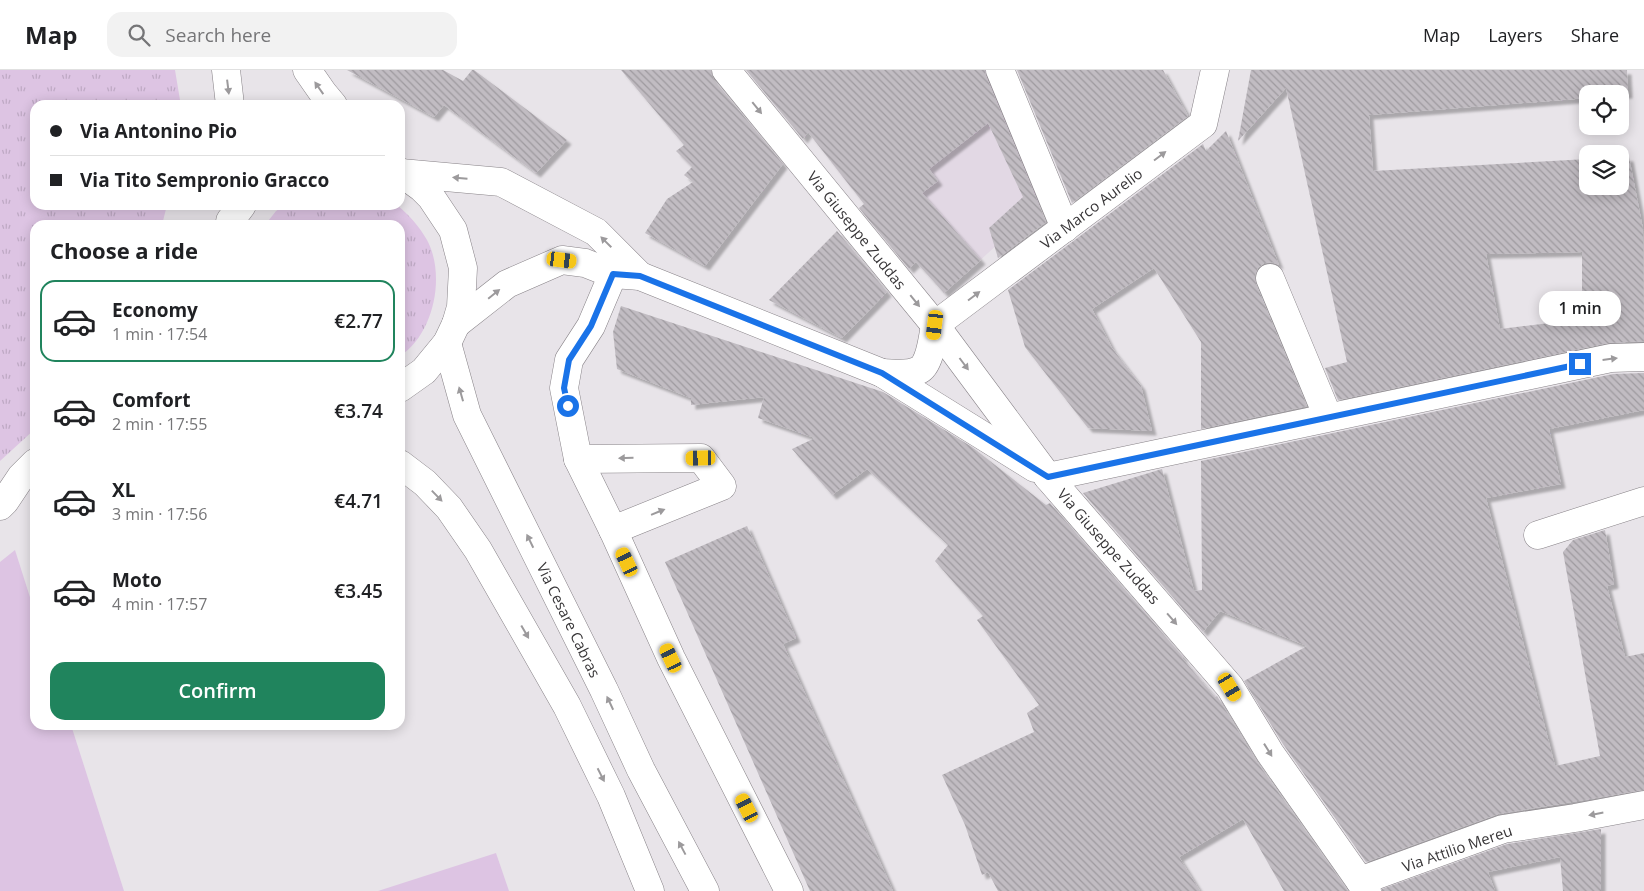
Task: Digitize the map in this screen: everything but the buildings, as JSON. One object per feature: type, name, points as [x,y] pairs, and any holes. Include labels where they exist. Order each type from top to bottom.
[{"type":"street","points":[[226,70],[229,100]]},
{"type":"street","points":[[307,70],[329,100]]},
{"type":"street","name":"Via Giuseppe Zuddas","points":[[726,70],[935,325],[1048,477],[1230,687],[1270,753],[1363,886]]},
{"type":"street","points":[[1000,70],[1065,228]]},
{"type":"street","name":"Via Marco Aurelio","points":[[935,325],[1203,124],[1214,70]]},
{"type":"street","points":[[405,173],[501,182],[596,232],[640,276]]},
{"type":"street","points":[[405,176],[432,197],[453,230],[463,268],[461,307],[451,334]]},
{"type":"street","points":[[405,384],[424,371],[451,334],[507,284],[562,260],[585,263],[613,274],[640,276],[882,373],[1048,477],[1611,358],[1644,357]]},
{"type":"street","points":[[613,274],[591,326],[569,360],[564,388],[578,459],[613,530],[671,658],[789,891]]},
{"type":"street","points":[[1270,278],[1328,417]]},
{"type":"street","points":[[882,373],[906,374],[923,368],[930,353],[935,325]]},
{"type":"street","name":"Via Cesare Cabras","points":[[451,334],[467,415],[604,690],[641,770],[705,891]]},
{"type":"street","points":[[578,459],[701,458],[722,486],[613,530]]},
{"type":"street","points":[[2,504],[30,467]]},
{"type":"street","points":[[405,468],[425,483],[448,508],[478,550],[568,706],[611,796],[650,891]]},
{"type":"street","points":[[2,504],[30,493]]},
{"type":"street","points":[[1538,535],[1644,501]]},
{"type":"street","name":"Via Attilio Mereu","points":[[1363,886],[1503,830],[1644,805]]},
{"type":"shaded area","points":[[954,70],[996,70],[1042,204],[944,293],[881,169],[852,189],[831,162]]},
{"type":"green space","points":[[0,70],[175,70],[180,100],[30,100],[30,210],[166,210],[163,220],[30,220],[30,434],[0,461]]},
{"type":"green space","points":[[402,210],[410,217],[427,240],[433,254],[436,270],[436,286],[428,319],[421,334],[412,346],[405,352],[405,220],[269,220],[276,211]]},
{"type":"green space","points":[[15,550],[30,597],[30,730],[73,730],[124,891],[0,891],[0,562]]},
{"type":"green space","points":[[496,853],[509,891],[378,891]]},
{"type":"route","points":[[568,406],[564,388],[569,360],[591,326],[613,274],[640,276],[882,373],[1048,477],[1580,364]]}]
